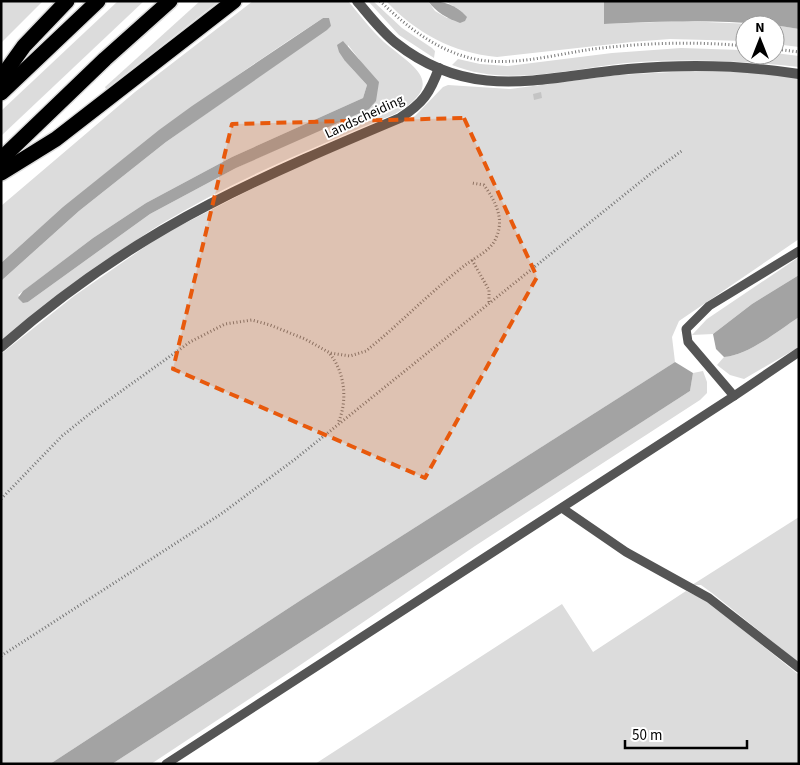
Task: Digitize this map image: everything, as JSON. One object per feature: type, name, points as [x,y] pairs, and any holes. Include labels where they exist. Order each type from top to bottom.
[{"type":"highway","points":[[1,78],[24,46],[68,1]]},
{"type":"highway","points":[[1,93],[98,1]]},
{"type":"highway","points":[[1,159],[105,59],[170,1]]},
{"type":"highway","points":[[1,173],[56,139],[234,1]]},
{"type":"street","points":[[357,1],[396,42],[439,68],[462,77],[503,83],[630,69],[720,66],[799,74]]},
{"type":"street","name":"Landscheiding","points":[[1,348],[25,326],[113,262],[162,230],[272,173],[400,118],[419,105],[432,88],[439,68]]},
{"type":"lane","points":[[734,396],[688,342],[686,329],[709,306],[799,251]]},
{"type":"lane","points":[[166,764],[799,352]]},
{"type":"lane","points":[[562,508],[626,552],[709,598],[799,668]]},
{"type":"path","points":[[380,1],[418,35],[447,49],[488,61],[519,60],[594,49],[666,44],[735,46]]},
{"type":"path","points":[[785,50],[799,52]]},
{"type":"path","points":[[1,656],[221,514],[337,426],[654,171],[683,150]]},
{"type":"path","points":[[1,499],[62,436],[92,412],[190,342],[226,324],[252,320],[305,339],[330,353],[350,356],[366,351],[444,281],[491,247],[500,228],[495,201],[484,185],[472,182]]},
{"type":"path","points":[[472,260],[489,290],[489,304]]},
{"type":"path","points":[[330,353],[341,373],[344,394],[342,415],[337,426]]},
{"type":"highlighted area","points":[[464,118],[537,277],[425,478],[173,369],[232,124]]},
{"type":"shaded area","points":[[1,1],[43,1],[1,43]]},
{"type":"shaded area","points":[[118,1],[144,1],[1,136],[1,111]]},
{"type":"shaded area","points":[[200,1],[219,1],[106,89],[105,87]]},
{"type":"shaded area","points":[[253,1],[348,1],[384,42],[415,68],[421,76],[423,84],[420,93],[411,103],[395,114],[305,151],[246,178],[161,224],[100,266],[1,341],[1,281],[79,211],[166,142],[331,26],[323,18],[197,104],[77,196],[1,263],[1,206],[135,92]],"holes":[[[348,45],[359,59],[367,85],[345,61]],[[367,85],[373,105],[236,168],[150,214],[28,302],[18,295],[93,238],[146,203],[232,157],[363,98]]]},
{"type":"shaded area","points":[[368,1],[373,1],[402,28],[432,48],[435,51],[434,58],[399,35]]},
{"type":"shaded area","points":[[386,1],[428,1],[435,11],[447,18],[460,10],[445,1],[604,1],[604,24],[683,21],[735,23],[735,41],[670,39],[497,57],[465,51],[436,40],[410,23]]},
{"type":"shaded area","points":[[428,1],[449,4],[467,17],[465,21],[460,23],[455,21],[439,12]]},
{"type":"shaded area","points":[[604,1],[799,2],[799,29],[785,27],[785,15],[735,15],[735,22],[677,21],[604,24]]},
{"type":"shaded area","points":[[323,18],[329,18],[331,26],[327,30],[166,142],[79,211],[1,281],[1,263],[63,207],[192,106]]},
{"type":"shaded area","points":[[785,27],[799,29],[799,47],[785,45]]},
{"type":"shaded area","points":[[343,41],[379,82],[376,101],[369,109],[236,168],[150,214],[28,302],[23,303],[18,298],[23,291],[93,238],[146,203],[232,157],[363,98],[367,85],[339,52],[337,45]]},
{"type":"shaded area","points":[[681,48],[735,50],[735,62],[639,62],[521,76],[475,72],[452,65],[458,59],[480,64],[507,66],[612,53]]},
{"type":"shaded area","points":[[785,54],[799,56],[799,67],[779,65],[785,65]]},
{"type":"shaded area","points":[[690,71],[751,72],[799,78],[799,239],[679,321],[672,337],[675,362],[301,600],[50,764],[1,764],[1,354],[74,296],[162,235],[285,172],[415,116],[443,87],[448,85],[510,89],[618,75]]},
{"type":"shaded area","points":[[799,257],[799,275],[752,304],[713,334],[692,335],[707,319]]},
{"type":"shaded area","points":[[799,275],[799,317],[763,342],[733,356],[724,357],[716,349],[713,334],[752,304]]},
{"type":"shaded area","points":[[799,317],[799,347],[744,379],[730,375],[717,365],[724,357],[733,356],[753,347]]},
{"type":"shaded area","points":[[675,362],[693,373],[690,391],[112,764],[50,764],[301,600]]},
{"type":"shaded area","points":[[703,371],[707,382],[707,393],[700,400],[475,546],[151,764],[112,764],[690,391],[693,373]]},
{"type":"shaded area","points":[[799,517],[799,663],[712,593],[701,585],[692,585]]},
{"type":"shaded area","points":[[686,591],[707,601],[799,675],[799,764],[315,764],[562,604],[593,652]]},
{"type":"building","points":[[541,92],[542,98],[534,100],[533,94]]}]
